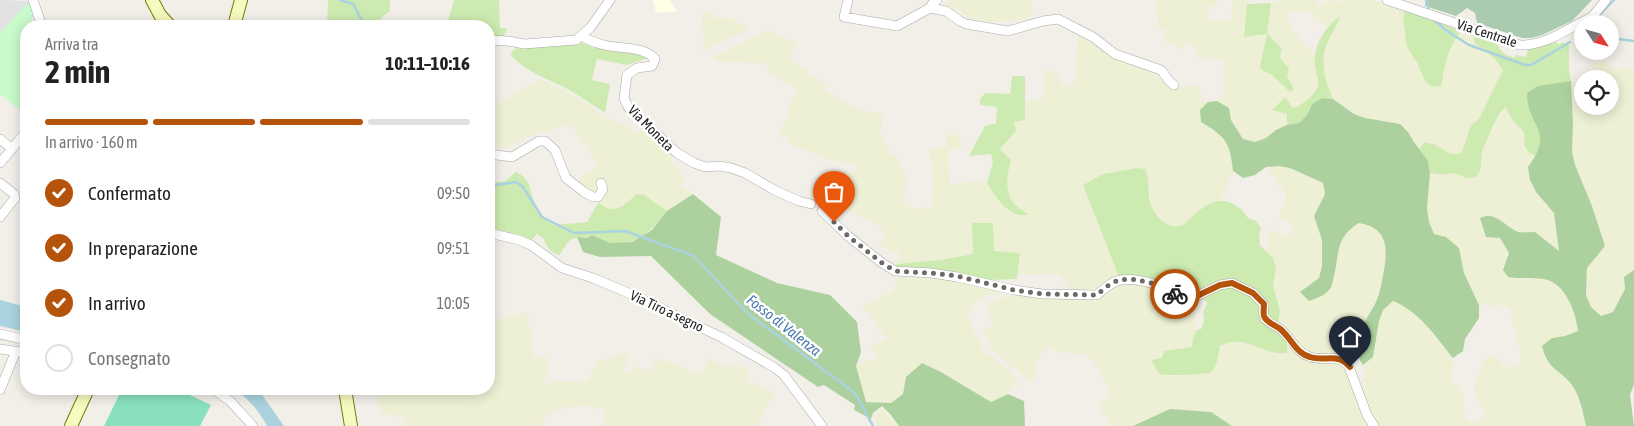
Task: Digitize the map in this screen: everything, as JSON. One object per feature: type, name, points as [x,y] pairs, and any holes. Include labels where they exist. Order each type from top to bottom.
[{"type":"main road","points":[[152,0],[165,20]]},
{"type":"main road","points":[[236,20],[241,2]]},
{"type":"main road","points":[[71,426],[85,395]]},
{"type":"main road","points":[[346,395],[351,426]]},
{"type":"street","points":[[33,0],[40,20]]},
{"type":"street","points":[[495,40],[524,44],[576,40],[590,28],[610,0]]},
{"type":"street","points":[[848,0],[844,17],[897,26],[930,8],[937,0]]},
{"type":"street","name":"Via Centrale","points":[[1388,0],[1520,45],[1527,45],[1538,43],[1592,17],[1606,0]]},
{"type":"street","points":[[930,8],[946,11],[966,24],[1008,31],[1043,21],[1058,20],[1093,38],[1115,54],[1161,70],[1169,82],[1174,85]]},
{"type":"street","name":"Via Moneta","points":[[582,36],[590,41],[606,46],[629,48],[651,55],[655,59],[652,66],[637,68],[627,75],[624,98],[628,108],[677,153],[705,168],[720,166],[745,173],[776,191],[811,204]]},
{"type":"street","points":[[0,139],[12,149]]},
{"type":"street","points":[[0,163],[20,139]]},
{"type":"street","points":[[495,155],[512,157],[539,141],[545,141],[555,150],[566,178],[577,187],[592,197],[598,197],[603,188],[601,183]]},
{"type":"street","points":[[0,183],[14,194],[14,198],[0,217]]},
{"type":"street","points":[[822,211],[848,236],[895,271],[931,273],[976,280],[1014,290],[1065,295],[1097,295],[1106,287],[1120,280],[1145,282],[1168,289],[1178,296],[1197,296],[1220,285],[1232,283],[1253,293],[1264,304],[1266,320],[1282,330],[1298,351],[1310,357],[1338,358],[1345,361],[1350,367],[1367,415],[1374,426]]},
{"type":"street","name":"Via Tiro a segno","points":[[495,234],[531,245],[562,268],[633,294],[721,337],[776,368],[822,426]]},
{"type":"street","points":[[0,334],[20,339]]},
{"type":"street","points":[[0,349],[20,352]]},
{"type":"street","points":[[0,390],[16,351]]},
{"type":"street","points":[[222,395],[230,401],[253,426]]},
{"type":"shaded area","points":[[0,0],[29,1],[0,33]]},
{"type":"shaded area","points":[[653,0],[670,0],[677,11],[656,13]]},
{"type":"shaded area","points":[[949,0],[1030,0],[1034,15],[1023,20],[990,22],[966,17],[957,8],[944,6]]},
{"type":"shaded area","points":[[1155,0],[1218,0],[1217,6],[1209,6],[1207,18],[1230,22],[1233,0],[1248,0],[1244,37],[1267,33],[1271,3],[1282,0],[1316,0],[1317,5],[1326,3],[1326,0],[1345,2],[1346,0],[1374,0],[1405,9],[1403,19],[1407,47],[1420,72],[1444,77],[1444,67],[1454,40],[1460,31],[1473,34],[1475,43],[1495,59],[1503,70],[1479,119],[1471,125],[1462,152],[1453,155],[1436,145],[1425,142],[1419,149],[1408,132],[1400,124],[1365,118],[1354,114],[1333,99],[1323,70],[1327,42],[1338,26],[1330,24],[1326,28],[1324,21],[1314,23],[1313,10],[1287,14],[1291,26],[1302,42],[1315,55],[1319,88],[1316,93],[1297,108],[1293,108],[1284,97],[1272,110],[1287,114],[1287,125],[1255,143],[1243,139],[1231,120],[1229,108],[1217,101],[1223,95],[1224,62],[1196,56],[1196,45],[1184,44],[1184,49],[1164,43],[1166,29],[1159,28]],"holes":[[[1267,34],[1282,49],[1280,57],[1286,65],[1287,76],[1291,85],[1290,92],[1272,75],[1260,67]]]},
{"type":"shaded area","points":[[1426,0],[1592,0],[1578,15],[1574,15],[1572,21],[1531,38],[1522,38],[1477,23],[1475,13],[1467,8],[1456,16],[1425,6]]},
{"type":"shaded area","points":[[702,13],[713,13],[713,18],[732,18],[747,27],[748,30],[703,51]]},
{"type":"shaded area","points":[[764,29],[797,44],[788,57],[827,87],[826,91],[854,107],[883,115],[881,136],[889,152],[901,164],[907,182],[903,199],[905,204],[914,210],[931,206],[934,185],[929,149],[946,146],[946,135],[959,134],[962,148],[949,150],[950,185],[978,181],[987,182],[991,190],[1008,210],[1028,214],[1013,204],[1006,185],[1006,174],[1011,160],[1000,149],[1016,131],[1014,122],[1025,120],[1025,101],[1044,99],[1043,70],[1057,72],[1060,83],[1064,86],[1072,85],[1076,82],[1078,35],[1152,70],[1167,87],[1197,85],[1203,99],[1208,102],[1200,111],[1201,122],[1222,136],[1229,146],[1233,171],[1224,194],[1218,201],[1202,207],[1184,224],[1176,227],[1167,225],[1154,212],[1150,204],[1150,186],[1083,185],[1119,277],[1098,291],[1071,290],[1059,274],[1018,275],[1019,253],[993,252],[993,223],[973,254],[941,260],[897,264],[899,251],[889,250],[879,243],[885,233],[879,225],[853,214],[843,204],[834,203],[826,193],[827,187],[834,178],[853,172],[858,168],[851,164],[838,162],[804,150],[788,142],[789,138],[780,135],[796,90],[767,71],[769,65],[763,63],[715,61],[713,57],[717,54],[761,34]]},
{"type":"shaded area","points":[[1609,61],[1610,68],[1634,69],[1634,270],[1624,277],[1625,289],[1613,312],[1601,316],[1591,307],[1586,295],[1587,268],[1605,246],[1572,152],[1571,81],[1574,81],[1574,115],[1619,115],[1619,70],[1594,70],[1594,62]]},
{"type":"shaded area","points":[[540,79],[569,92],[608,119],[620,122],[638,134],[643,128],[668,154],[672,154],[672,160],[680,173],[687,178],[681,186],[693,194],[667,211],[644,195],[637,194],[620,208],[607,210],[573,184],[599,165],[570,125],[535,134],[502,149],[495,148],[495,105]]},
{"type":"shaded area","points":[[1507,107],[1515,123],[1522,128],[1529,153],[1536,156],[1528,167],[1537,192],[1554,213],[1559,251],[1535,232],[1517,231],[1494,216],[1486,237],[1500,238],[1509,253],[1503,270],[1517,279],[1552,281],[1564,294],[1571,306],[1576,318],[1578,331],[1552,338],[1545,359],[1553,369],[1565,377],[1574,387],[1586,426],[1382,426],[1376,423],[1363,392],[1362,383],[1366,373],[1363,365],[1373,357],[1383,309],[1393,301],[1404,305],[1425,323],[1453,358],[1454,365],[1451,380],[1463,393],[1463,411],[1467,419],[1474,423],[1482,418],[1484,409],[1475,395],[1474,386],[1483,361],[1489,355],[1497,356],[1501,364],[1509,367],[1520,363],[1521,352],[1509,309],[1502,304],[1494,306],[1479,305],[1464,273],[1459,248],[1446,237],[1434,234],[1429,222],[1427,209],[1430,173],[1443,175],[1451,173],[1467,178],[1482,162],[1484,145],[1500,113]]},
{"type":"shaded area","points":[[1266,167],[1290,168],[1323,183],[1325,194],[1314,216],[1322,240],[1322,266],[1319,278],[1301,292],[1334,277],[1337,252],[1341,240],[1348,229],[1359,223],[1371,225],[1380,233],[1385,244],[1386,256],[1382,279],[1375,303],[1369,312],[1357,345],[1358,358],[1342,354],[1311,354],[1303,351],[1278,323],[1280,311],[1273,286],[1276,268],[1266,253],[1271,230],[1289,237],[1294,228],[1279,218],[1286,194]]},
{"type":"shaded area","points":[[899,277],[950,280],[1004,291],[978,301],[969,314],[969,321],[984,351],[1010,371],[1019,382],[1008,394],[991,402],[941,372],[906,377],[903,393],[891,403],[866,402],[856,366],[877,358],[871,347],[886,338],[863,306],[892,292],[896,284],[893,282]]},
{"type":"shaded area","points":[[1120,284],[1150,286],[1178,301],[1191,302],[1193,305],[1197,330],[1193,338],[1192,347],[1165,351],[1168,376],[1204,375],[1216,364],[1220,346],[1228,342],[1246,343],[1279,355],[1287,353],[1287,345],[1308,362],[1338,362],[1343,364],[1363,417],[1369,426],[1232,426],[1210,412],[1170,409],[1133,426],[1112,426],[1098,406],[1111,395],[1104,378],[1088,355],[1059,352],[1047,347],[1036,364],[1034,380],[1030,382],[991,348],[987,337],[984,337],[982,332],[993,325],[986,304],[991,301],[1017,294],[1040,298],[1096,300],[1108,294]]},
{"type":"shaded area","points":[[527,312],[533,342],[530,344],[535,358],[547,356],[549,364],[544,384],[555,381],[588,382],[597,360],[605,360],[620,354],[628,354],[624,370],[630,372],[632,366],[652,371],[655,359],[680,364],[681,367],[701,374],[708,358],[728,368],[732,362],[749,371],[745,380],[776,394],[757,422],[761,426],[603,426],[605,409],[585,406],[566,407],[553,411],[545,417],[540,426],[406,426],[406,418],[382,413],[377,401],[378,395],[495,395],[496,320]]},
{"type":"shaded area","points":[[882,408],[896,426],[878,426],[874,417]]},
{"type":"green space","points":[[328,0],[390,0],[390,11],[380,20],[327,20]]},
{"type":"green space","points":[[454,0],[499,0],[500,28],[507,28],[504,36],[495,36],[495,20],[448,20]]},
{"type":"green space","points":[[29,1],[34,12],[32,20],[20,20],[20,110],[0,94],[0,33]]},
{"type":"green space","points":[[1271,3],[1267,33],[1282,49],[1280,57],[1289,69],[1287,76],[1294,89],[1290,92],[1272,75],[1263,71],[1260,67],[1267,34],[1244,37],[1247,4]]},
{"type":"green space","points":[[1405,9],[1460,31],[1448,56],[1441,86],[1432,87],[1425,81],[1407,47],[1403,19]]},
{"type":"green space","points":[[1340,16],[1325,48],[1324,56],[1324,71],[1333,99],[1322,98],[1312,104],[1307,115],[1299,123],[1287,125],[1287,114],[1272,110],[1285,97],[1293,108],[1313,95],[1318,84],[1315,55],[1318,43],[1327,28]]},
{"type":"green space","points":[[1473,34],[1497,43],[1501,51],[1514,58],[1516,55],[1526,57],[1528,49],[1554,40],[1559,45],[1569,41],[1571,81],[1536,156],[1529,153],[1524,145],[1524,132],[1512,120],[1506,107],[1501,111],[1485,144],[1482,152],[1481,168],[1476,177],[1467,178],[1451,173],[1443,175],[1430,173],[1428,161],[1419,149],[1425,142],[1436,145],[1448,153],[1458,154],[1462,152],[1471,125],[1479,119],[1503,70],[1495,59],[1475,43]]},
{"type":"green space","points":[[583,43],[594,48],[627,51],[648,57],[627,65],[597,59],[592,80],[610,84],[605,113],[571,91],[531,71],[516,61],[510,54],[517,47]]},
{"type":"green space","points":[[1012,76],[1025,76],[1025,120],[1014,122],[1016,131],[1000,149],[1011,160],[1007,185],[1011,199],[1021,210],[1029,214],[1022,215],[1010,211],[1004,206],[987,182],[993,163],[991,154],[969,156],[985,126],[996,123],[997,107],[980,105],[980,99],[985,93],[1010,94]]},
{"type":"green space","points":[[1571,81],[1572,152],[1605,246],[1587,268],[1586,295],[1591,307],[1601,316],[1613,312],[1625,289],[1624,277],[1634,270],[1634,384],[1630,395],[1634,426],[1586,426],[1575,389],[1547,360],[1542,346],[1552,338],[1578,331],[1575,315],[1568,299],[1551,281],[1539,278],[1508,277],[1503,270],[1509,253],[1500,238],[1486,237],[1480,218],[1491,216],[1519,232],[1535,232],[1559,251],[1554,213],[1536,192],[1530,180],[1528,167],[1540,144],[1540,136],[1528,105],[1527,93],[1538,86]]},
{"type":"green space","points":[[1322,98],[1333,99],[1354,114],[1365,118],[1400,124],[1408,132],[1428,161],[1430,173],[1427,209],[1429,222],[1434,234],[1446,237],[1459,248],[1464,273],[1479,305],[1479,318],[1465,339],[1463,351],[1453,358],[1419,318],[1402,305],[1393,301],[1383,310],[1379,321],[1373,357],[1363,365],[1357,350],[1358,342],[1382,283],[1386,253],[1384,239],[1375,229],[1368,225],[1359,223],[1351,229],[1345,235],[1339,248],[1331,288],[1322,296],[1309,301],[1300,292],[1319,278],[1322,266],[1322,240],[1314,216],[1325,194],[1323,183],[1290,168],[1278,166],[1266,167],[1255,175],[1243,178],[1233,171],[1230,153],[1225,141],[1201,122],[1200,110],[1208,102],[1217,101],[1229,108],[1231,120],[1243,139],[1255,142],[1266,138],[1276,130],[1287,125],[1299,123],[1307,115],[1312,104]]},
{"type":"green space","points":[[1137,168],[1145,169],[1147,174],[1153,210],[1162,221],[1170,226],[1175,227],[1184,224],[1205,206],[1220,201],[1234,204],[1248,218],[1256,221],[1261,228],[1260,245],[1273,258],[1276,268],[1273,286],[1280,311],[1277,329],[1287,345],[1287,353],[1270,352],[1246,343],[1229,342],[1220,346],[1216,364],[1211,372],[1186,375],[1160,374],[1152,360],[1162,358],[1164,351],[1192,347],[1193,338],[1197,330],[1201,329],[1204,321],[1203,312],[1207,304],[1206,301],[1136,275],[1119,277],[1083,185],[1103,174]]},
{"type":"green space","points":[[516,172],[523,177],[531,189],[539,212],[554,225],[587,222],[598,203],[610,209],[615,209],[623,206],[637,194],[644,195],[667,211],[650,230],[637,239],[629,242],[611,243],[592,235],[574,238],[569,241],[559,255],[549,249],[544,239],[537,234],[531,241],[521,235],[495,229],[495,182],[505,181]]},
{"type":"green space","points":[[693,194],[721,217],[716,255],[777,283],[830,295],[857,322],[861,352],[856,366],[866,402],[891,403],[903,394],[906,377],[922,363],[941,372],[991,402],[1008,394],[1024,401],[1025,426],[899,426],[882,406],[873,413],[871,419],[854,410],[855,405],[824,385],[818,387],[710,314],[651,256],[600,257],[583,252],[577,237],[587,238],[592,235],[610,243],[632,242],[652,230],[667,211]]},
{"type":"green space","points":[[972,223],[993,223],[994,251],[1020,253],[1017,279],[989,280],[947,271],[895,267],[897,264],[941,260],[973,254]]},
{"type":"green space","points":[[119,395],[190,395],[211,405],[200,426],[104,426]]},
{"type":"green space","points":[[1170,409],[1211,412],[1232,426],[1133,426]]},
{"type":"water","points":[[0,300],[20,305],[20,331],[0,326]]},
{"type":"water","points":[[243,395],[262,395],[284,426],[267,426],[261,415]]},
{"type":"waterway","name":"Fosso di Valenza","points":[[340,0],[353,4],[362,20]]},
{"type":"waterway","points":[[1426,0],[1429,10]]},
{"type":"waterway","points":[[1600,15],[1614,0]]},
{"type":"waterway","points":[[1435,21],[1469,45],[1525,65],[1531,65],[1570,42]]},
{"type":"waterway","points":[[1619,39],[1634,41]]},
{"type":"waterway","name":"Fosso di Valenza","points":[[495,185],[516,182],[523,187],[542,217],[574,233],[625,231],[694,256],[747,313],[855,393],[873,426]]},
{"type":"way so far","points":[[834,222],[848,236],[895,271],[957,276],[1014,290],[1042,294],[1097,295],[1106,287],[1120,280],[1145,282],[1168,289],[1175,294]]},
{"type":"route","points":[[1175,294],[1178,296],[1197,296],[1220,285],[1232,283],[1253,293],[1264,304],[1266,320],[1282,330],[1298,351],[1310,357],[1338,358],[1345,361],[1350,367]]}]
